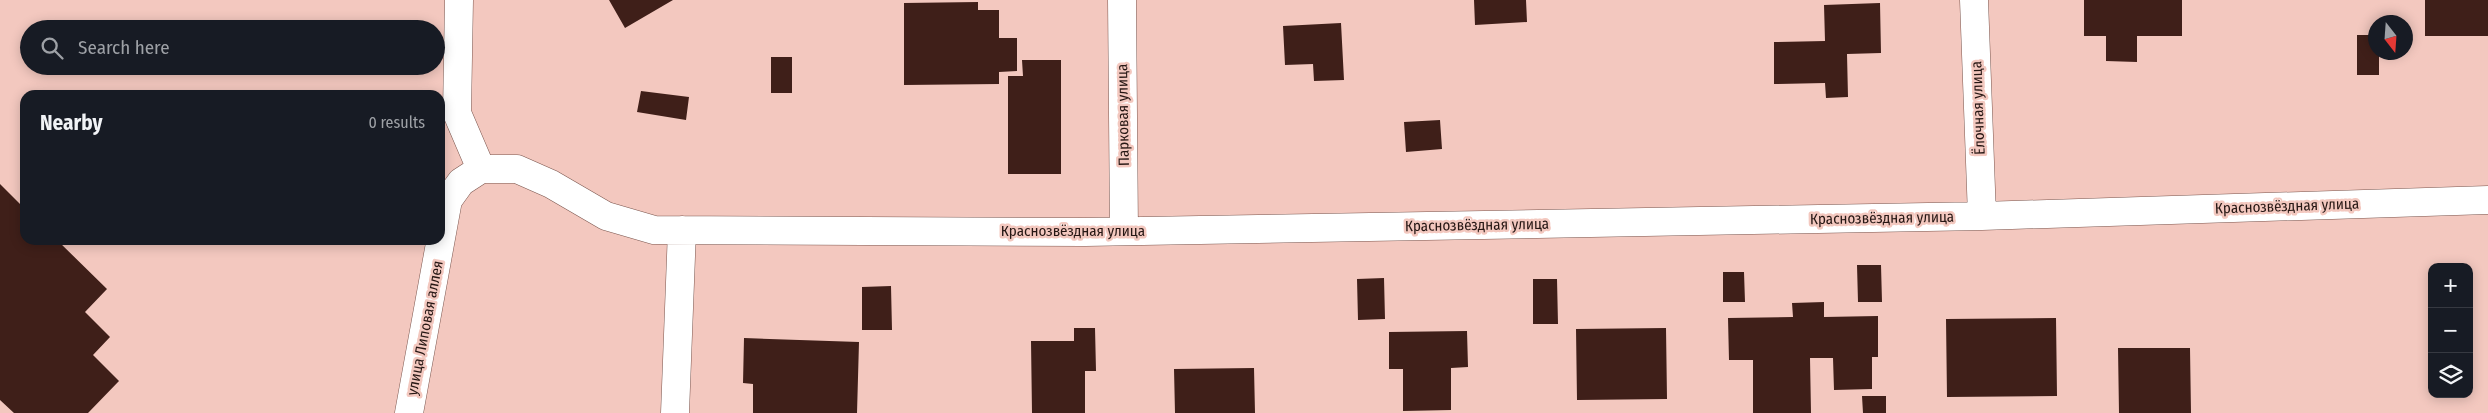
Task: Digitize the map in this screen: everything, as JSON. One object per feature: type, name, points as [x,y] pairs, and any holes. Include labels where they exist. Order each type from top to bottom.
[{"type":"street","points":[[459,0],[457,113],[481,169]]},
{"type":"street","name":"Парковая улица","points":[[1122,0],[1124,231]]},
{"type":"street","name":"Ёлочная улица","points":[[1974,0],[1982,216]]},
{"type":"street","name":"Краснозвёздная улица","points":[[481,169],[517,169],[551,184],[606,216],[654,230],[1124,231],[1982,216],[2488,200]]},
{"type":"street","name":"улица Липовая аллея","points":[[445,216],[448,200],[461,182],[481,169]]},
{"type":"street","points":[[675,413],[682,230]]},
{"type":"street","name":"улица Липовая аллея","points":[[409,413],[440,245]]},
{"type":"building","points":[[609,0],[673,0],[625,28]]},
{"type":"building","points":[[1474,0],[1526,0],[1527,22],[1475,25]]},
{"type":"building","points":[[2084,0],[2182,0],[2182,36],[2137,36],[2137,62],[2106,61],[2106,36],[2084,36]]},
{"type":"building","points":[[2425,0],[2488,0],[2488,36],[2425,36]]},
{"type":"building","points":[[978,2],[978,10],[999,10],[999,38],[1017,38],[1017,71],[999,72],[999,84],[904,85],[904,3]]},
{"type":"building","points":[[1880,3],[1881,53],[1847,54],[1848,97],[1826,98],[1825,83],[1774,84],[1774,42],[1825,41],[1824,5]]},
{"type":"building","points":[[1341,23],[1344,80],[1314,81],[1313,64],[1285,65],[1283,26]]},
{"type":"building","points":[[2357,35],[2368,35],[2368,60],[2379,60],[2379,75],[2357,75]]},
{"type":"building","points":[[771,57],[792,57],[792,93],[771,93]]},
{"type":"building","points":[[1022,60],[1061,60],[1061,174],[1008,174],[1008,76],[1023,76]]},
{"type":"building","points":[[641,91],[689,97],[686,120],[637,112]]},
{"type":"building","points":[[1440,120],[1442,149],[1406,152],[1404,122]]},
{"type":"building","points":[[0,184],[20,204],[20,245],[62,245],[107,289],[85,312],[110,337],[93,355],[119,381],[88,413],[14,413],[0,400]]},
{"type":"building","points":[[1857,265],[1881,265],[1882,302],[1858,302]]},
{"type":"building","points":[[1723,272],[1744,272],[1745,302],[1723,302]]},
{"type":"building","points":[[1384,278],[1385,319],[1358,320],[1357,279]]},
{"type":"building","points":[[1533,279],[1557,279],[1558,324],[1533,324]]},
{"type":"building","points":[[891,286],[892,330],[862,330],[862,287]]},
{"type":"building","points":[[1824,302],[1824,317],[1878,316],[1878,357],[1872,357],[1872,389],[1834,390],[1833,358],[1810,358],[1811,413],[1753,413],[1753,360],[1729,360],[1728,318],[1793,317],[1792,303]]},
{"type":"building","points":[[2056,318],[2057,396],[1947,397],[1946,319]]},
{"type":"building","points":[[1074,328],[1095,328],[1096,371],[1085,371],[1085,413],[1032,413],[1031,341],[1074,341]]},
{"type":"building","points":[[1666,328],[1667,399],[1577,400],[1576,329]]},
{"type":"building","points":[[1467,331],[1468,367],[1451,368],[1451,410],[1403,411],[1403,369],[1389,369],[1389,332]]},
{"type":"building","points":[[744,338],[859,342],[857,413],[753,413],[753,384],[743,383]]},
{"type":"building","points":[[2118,348],[2190,348],[2191,413],[2119,413]]},
{"type":"building","points":[[1254,368],[1255,413],[1175,413],[1174,369]]},
{"type":"building","points":[[1862,396],[1886,396],[1886,413],[1863,413]]}]
